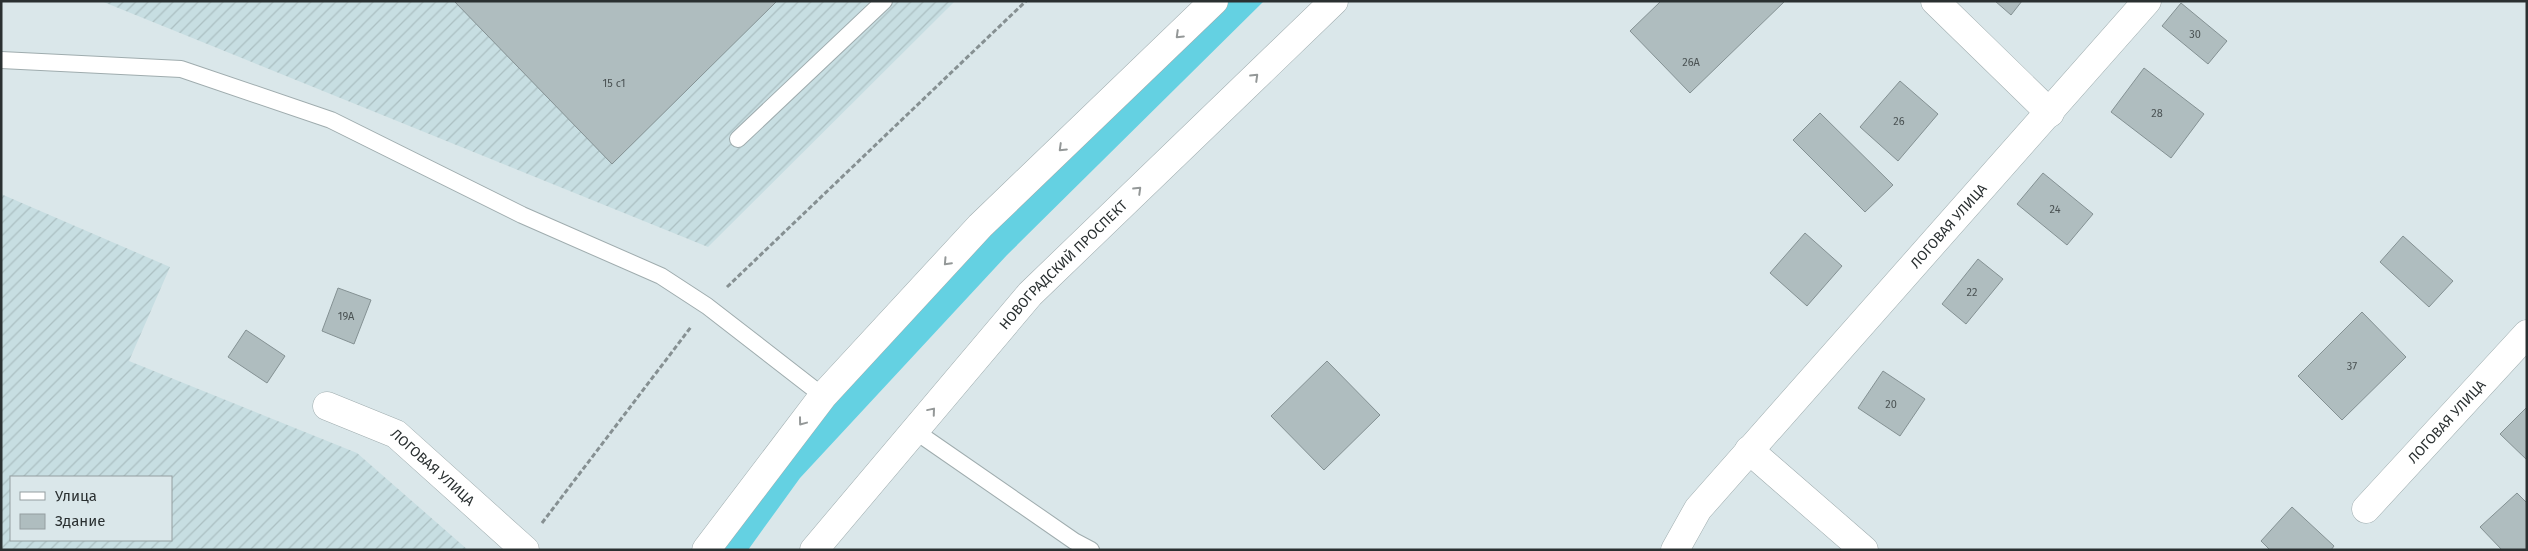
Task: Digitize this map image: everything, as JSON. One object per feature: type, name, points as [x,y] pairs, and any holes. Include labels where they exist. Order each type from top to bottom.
[{"type":"street","points":[[706,550],[823,396],[980,226],[1214,1]]},
{"type":"street","name":"НОВОГРАДСКИЙ ПРОСПЕКТ","points":[[817,549],[1030,294],[1334,1]]},
{"type":"street","points":[[1935,1],[2050,113]]},
{"type":"street","name":"ЛОГОВАЯ УЛИЦА","points":[[1674,550],[1698,509],[2147,1]]},
{"type":"street","name":"ЛОГОВАЯ УЛИЦА","points":[[2366,509],[2527,334]]},
{"type":"street","name":"ЛОГОВАЯ УЛИЦА","points":[[327,406],[396,434],[524,549]]},
{"type":"street","points":[[1749,450],[1864,550]]},
{"type":"lane","points":[[738,139],[884,1]]},
{"type":"lane","points":[[1,60],[181,69],[331,120],[522,215],[661,276],[707,306],[823,396]]},
{"type":"lane","points":[[915,431],[1074,541],[1091,550]]},
{"type":"path","points":[[524,549],[707,306],[1026,1]]},
{"type":"shaded area","points":[[101,1],[955,1],[708,247]]},
{"type":"shaded area","points":[[1222,1],[1264,1],[1007,255],[800,478],[748,550],[717,550],[784,459],[951,268]]},
{"type":"shaded area","points":[[1,194],[170,267],[129,361],[357,453],[468,550],[1,550]]},
{"type":"building","points":[[454,1],[777,1],[612,164]]},
{"type":"building","points":[[1661,1],[1785,1],[1690,93],[1630,31]]},
{"type":"building","points":[[1995,1],[2022,1],[2011,15]]},
{"type":"building","points":[[2181,3],[2227,41],[2208,64],[2162,26]]},
{"type":"building","points":[[2144,68],[2204,114],[2171,158],[2111,112]]},
{"type":"building","points":[[1900,81],[1938,114],[1898,161],[1860,127]]},
{"type":"building","points":[[1820,113],[1893,185],[1865,212],[1793,140]]},
{"type":"building","points":[[2043,173],[2093,214],[2067,245],[2017,204]]},
{"type":"building","points":[[1805,233],[1842,266],[1807,306],[1770,273]]},
{"type":"building","points":[[2403,236],[2453,281],[2429,307],[2380,262]]},
{"type":"building","points":[[1978,259],[2003,279],[1966,324],[1942,304]]},
{"type":"building","points":[[338,288],[371,300],[354,344],[322,331]]},
{"type":"building","points":[[2362,312],[2406,357],[2342,420],[2298,376]]},
{"type":"building","points":[[246,330],[285,356],[267,383],[228,357]]},
{"type":"building","points":[[1327,361],[1380,415],[1324,470],[1271,416]]},
{"type":"building","points":[[1883,371],[1925,399],[1900,436],[1858,408]]},
{"type":"building","points":[[2527,407],[2527,460],[2500,434]]},
{"type":"building","points":[[2517,493],[2527,503],[2527,550],[2502,550],[2480,527]]},
{"type":"building","points":[[2292,507],[2334,546],[2331,550],[2270,550],[2261,541]]}]
